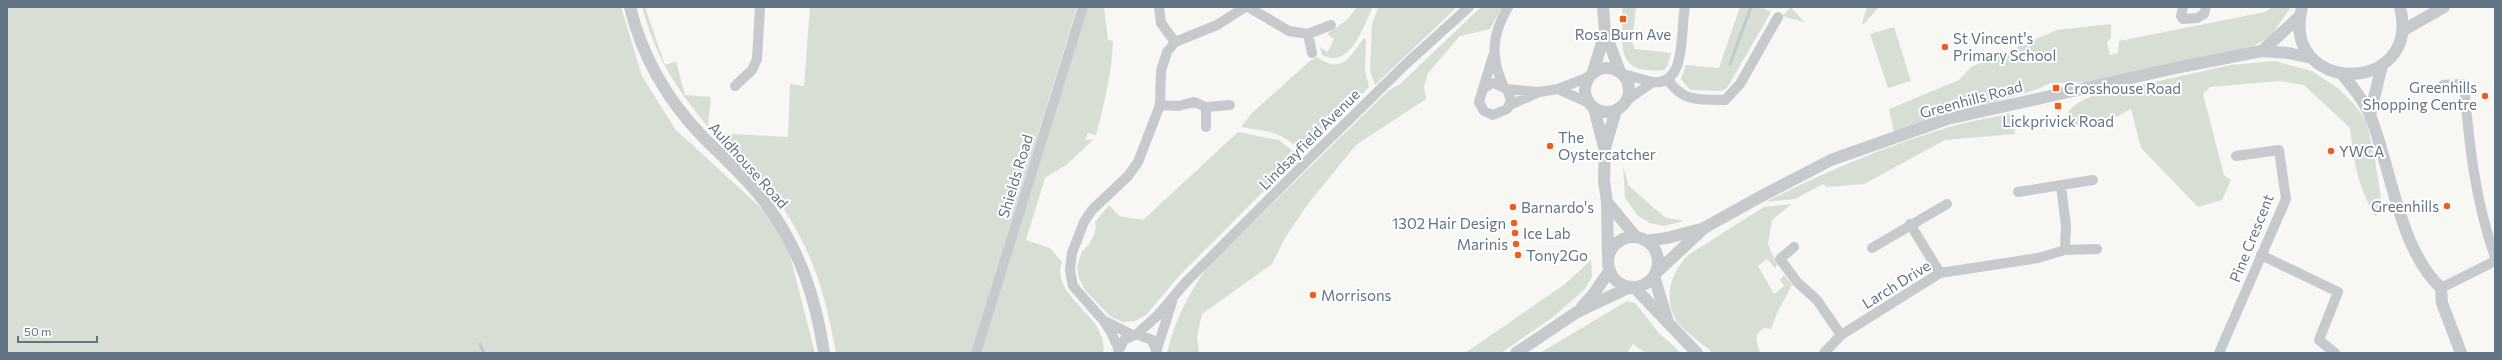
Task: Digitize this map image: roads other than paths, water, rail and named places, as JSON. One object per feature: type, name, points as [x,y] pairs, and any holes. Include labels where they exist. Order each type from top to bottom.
[{"type":"street","name":"Auldhouse Road","points":[[630,7],[645,53],[665,89],[702,136],[763,200],[783,228],[798,256],[811,289],[824,353]]},
{"type":"street","points":[[735,86],[752,70],[757,59],[760,7]]},
{"type":"street","name":"Shields Road","points":[[976,353],[1083,7]]},
{"type":"street","points":[[1159,7],[1161,23],[1175,42]]},
{"type":"street","points":[[1118,352],[1111,332],[1103,320],[1073,286],[1070,270],[1072,253],[1084,222],[1092,210],[1128,176],[1138,162],[1160,105],[1163,61],[1175,42],[1217,25],[1245,7]]},
{"type":"street","points":[[1248,7],[1289,31],[1308,34],[1331,25]]},
{"type":"street","name":"Lindsayfield Avenue","points":[[1118,352],[1124,340],[1157,316],[1216,251],[1439,32],[1469,7]]},
{"type":"street","points":[[1508,7],[1498,27],[1493,56],[1479,102],[1488,114],[1499,115],[1510,105],[1539,92],[1558,89],[1604,68],[1654,82]]},
{"type":"street","points":[[1603,7],[1605,32],[1621,73],[1628,85],[1627,100]]},
{"type":"street","points":[[1685,7],[1680,57],[1676,68],[1667,79],[1654,82],[1627,100],[1616,110],[1605,148],[1604,181],[1607,202],[1609,264],[1615,279],[1632,287],[1697,353]]},
{"type":"street","points":[[2183,7],[2181,16],[2183,19],[2197,18],[2204,14],[2206,7]]},
{"type":"street","points":[[2300,12],[2299,32],[2304,46],[2312,58],[2326,70],[2343,75],[2357,75],[2370,72],[2382,65],[2399,44],[2402,31],[2400,7]]},
{"type":"street","points":[[2402,31],[2444,7]]},
{"type":"street","points":[[2262,51],[2300,12]]},
{"type":"street","points":[[1667,79],[1676,89],[1691,99],[1725,100],[1740,84],[1778,17]]},
{"type":"street","points":[[1605,32],[1585,89],[1605,148]]},
{"type":"street","points":[[1308,34],[1312,53]]},
{"type":"street","name":"Greenhills Road","points":[[1641,239],[1667,238],[1704,228],[1831,160],[1947,119],[2180,67],[2262,51],[2288,53],[2312,58]]},
{"type":"street","points":[[1493,56],[1505,87],[1511,96],[1510,105]]},
{"type":"street","points":[[2370,115],[2382,65]]},
{"type":"street","points":[[2343,75],[2358,93],[2370,115],[2402,218],[2429,276],[2441,288],[2442,302],[2461,353]]},
{"type":"street","points":[[1484,88],[1493,83],[1505,87],[1539,92]]},
{"type":"street","points":[[2441,288],[2494,263],[2479,208],[2467,126],[2464,84],[2443,85]]},
{"type":"street","points":[[1558,89],[1601,111],[1616,110]]},
{"type":"street","points":[[1160,105],[1178,106],[1194,102],[1206,107],[1230,105]]},
{"type":"street","points":[[1206,107],[1206,127]]},
{"type":"street","name":"Pine Crescent","points":[[2219,353],[2286,199],[2278,146],[2236,156]]},
{"type":"street","points":[[2018,192],[2094,180]]},
{"type":"street","points":[[2061,186],[2066,226],[2065,250]]},
{"type":"street","points":[[1607,202],[1641,239],[1656,250],[1658,258],[1655,274],[1669,323]]},
{"type":"street","points":[[1872,248],[1910,224],[1947,204]]},
{"type":"street","points":[[1910,224],[1940,273]]},
{"type":"street","name":"Greenhills Road","points":[[1655,274],[1704,228]]},
{"type":"street","points":[[1577,312],[1595,292],[1609,264],[1615,245],[1620,240],[1641,239]]},
{"type":"street","points":[[1794,247],[1780,259],[1797,282],[1817,300],[1841,335]]},
{"type":"street","name":"Larch Drive","points":[[1824,353],[1841,335],[1940,273],[2038,258],[2065,250],[2096,249]]},
{"type":"street","points":[[2261,255],[2338,292],[2319,340],[2335,353]]},
{"type":"street","points":[[1516,353],[1577,312],[1632,287],[1646,284],[1655,274]]},
{"type":"street","name":"Lindsayfield Avenue","points":[[1157,351],[1174,297]]},
{"type":"street","points":[[1103,320],[1134,334]]},
{"type":"street","name":"Lindsayfield Avenue","points":[[1134,334],[1147,336],[1157,351]]},
{"type":"waterway","points":[[1730,64],[1751,7]]},
{"type":"waterway","points":[[480,344],[484,353]]},
{"type":"place","name":"Rosa Burn Ave","points":[[1623,19]]},
{"type":"place","name":"St Vincent's Primary School","points":[[1945,47]]},
{"type":"place","name":"Crosshouse Road","points":[[2056,88]]},
{"type":"place","name":"Greenhills Shopping Centre","points":[[2485,96]]},
{"type":"place","name":"Lickprivick Road","points":[[2058,106]]},
{"type":"place","name":"The Oystercatcher","points":[[1550,146]]},
{"type":"place","name":"YWCA","points":[[2331,151]]},
{"type":"place","name":"Greenhills","points":[[2447,206]]},
{"type":"place","name":"Barnardo's","points":[[1513,207]]},
{"type":"place","name":"1302 Hair Design","points":[[1514,223]]},
{"type":"place","name":"Ice Lab","points":[[1515,233]]},
{"type":"place","name":"Marinis","points":[[1516,244]]},
{"type":"place","name":"Tony2Go","points":[[1518,255]]},
{"type":"place","name":"Morrisons","points":[[1313,295]]}]
